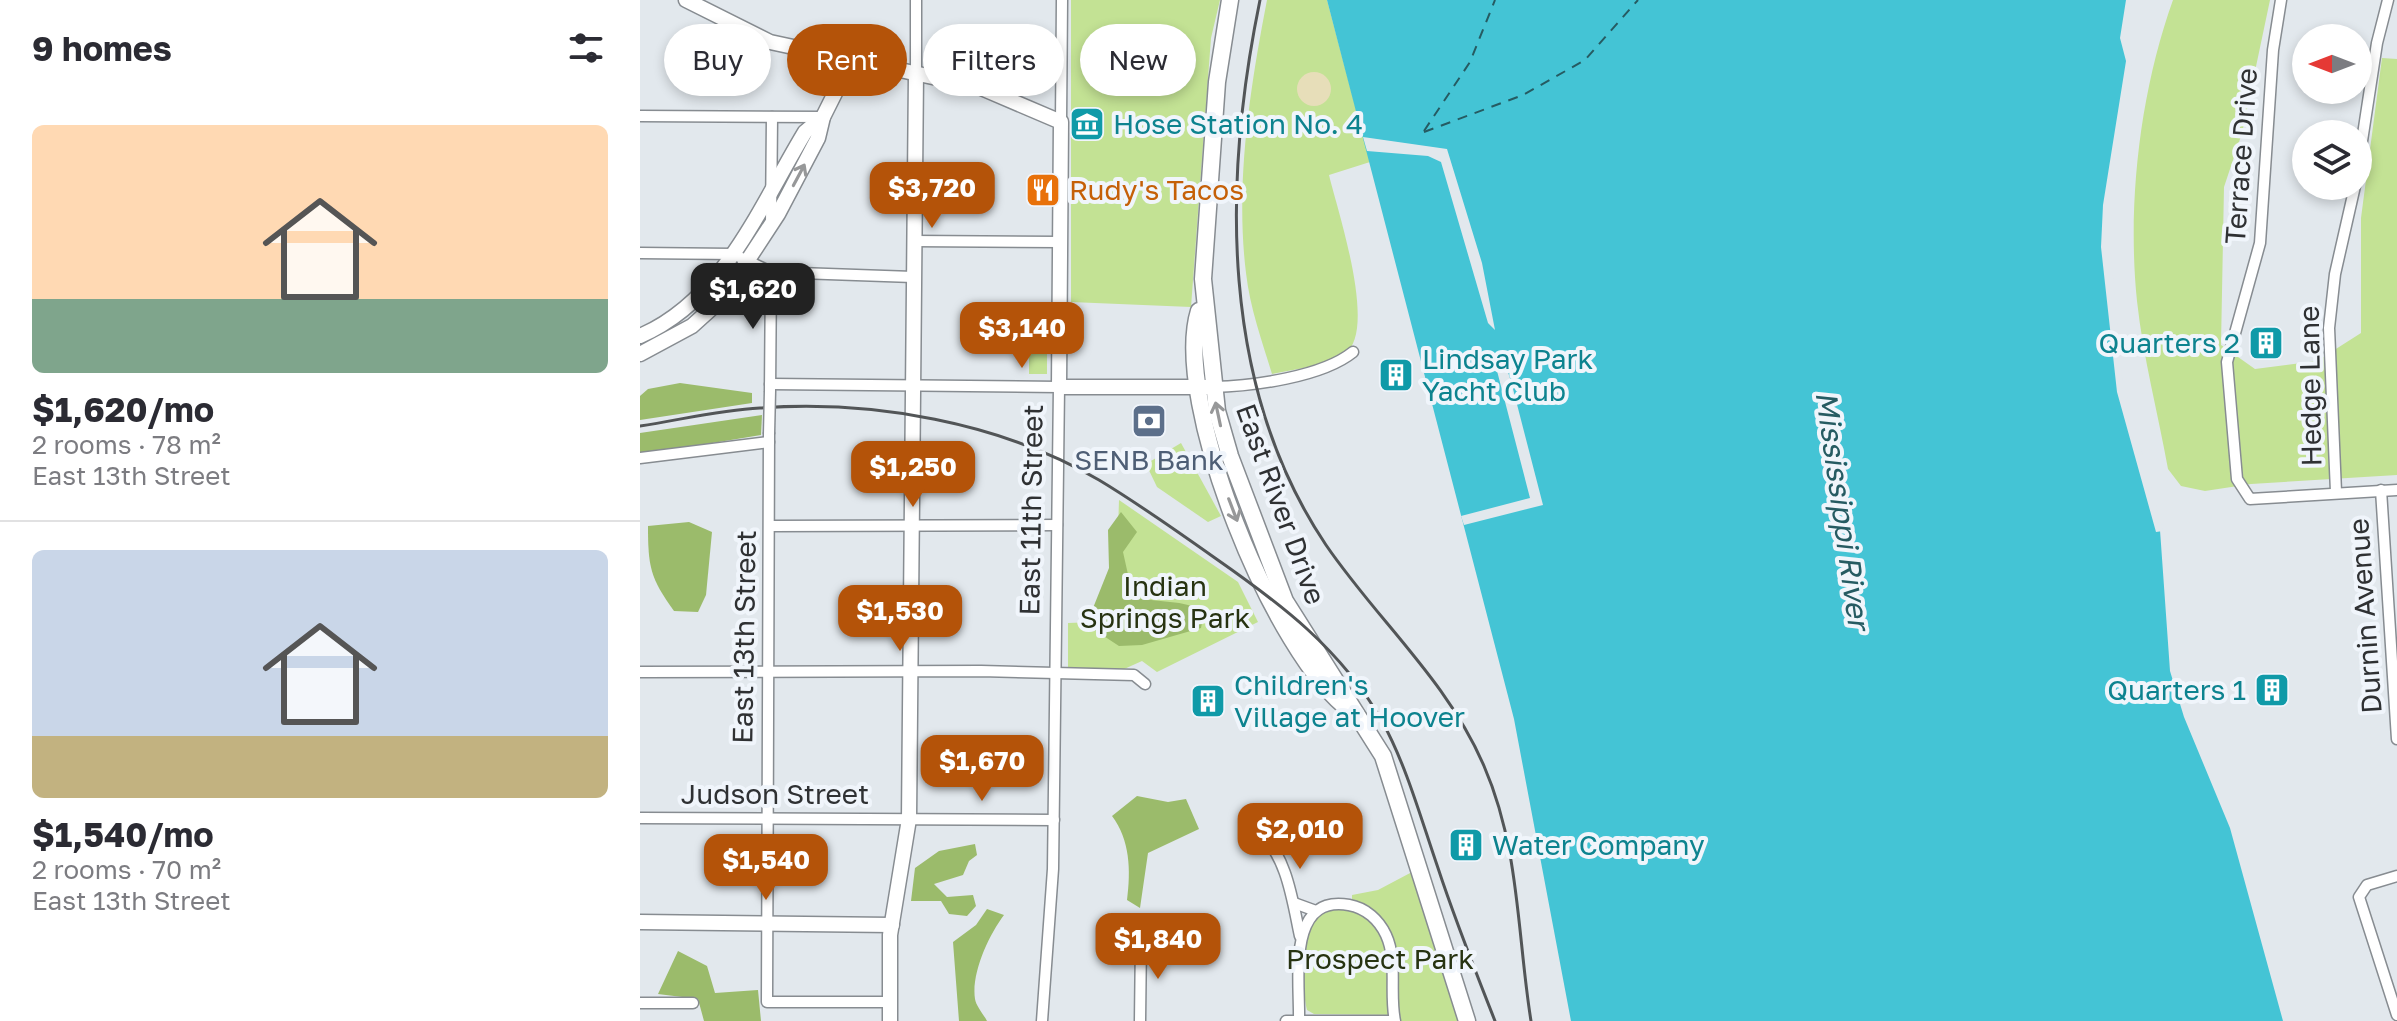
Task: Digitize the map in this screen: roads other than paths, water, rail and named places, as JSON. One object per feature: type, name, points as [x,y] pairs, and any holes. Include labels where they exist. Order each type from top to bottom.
[{"type":"main road","name":"East River Drive","points":[[1230,0],[1213,129],[1203,298],[1205,387],[1285,601],[1315,653],[1346,694],[1353,713],[1383,756],[1467,1021]]},
{"type":"street","points":[[686,0],[770,42],[787,46]]},
{"type":"street","points":[[890,1021],[892,925],[909,819],[916,0]]},
{"type":"street","name":"East 11th Street","points":[[1042,1021],[1054,820],[1062,0]]},
{"type":"street","name":"Terrace Drive","points":[[2281,0],[2273,50],[2260,243],[2227,362],[2237,479],[2250,499],[2336,492]]},
{"type":"street","points":[[2365,120],[2377,43],[2388,0]]},
{"type":"street","points":[[907,71],[979,87],[1061,122]]},
{"type":"street","points":[[640,354],[675,337],[705,316],[723,298],[771,225],[818,138],[823,117],[834,96]]},
{"type":"street","points":[[640,116],[823,117]]},
{"type":"street","points":[[771,225],[772,117]]},
{"type":"street","points":[[640,336],[688,308],[733,254],[805,132],[823,117]]},
{"type":"street","name":"Hedge Lane","points":[[2336,492],[2329,328],[2335,274],[2352,200]]},
{"type":"street","points":[[913,241],[1060,242]]},
{"type":"street","points":[[640,253],[733,254],[771,272],[913,277]]},
{"type":"street","name":"East 13th Street","points":[[771,272],[767,1002],[890,1002]]},
{"type":"street","points":[[770,387],[1205,387],[1256,384],[1342,361],[1353,352]]},
{"type":"street","points":[[640,458],[769,438]]},
{"type":"street","name":"Durnin Avenue","points":[[2381,490],[2397,739]]},
{"type":"street","points":[[2336,492],[2397,490]]},
{"type":"street","points":[[770,526],[1057,525]]},
{"type":"street","points":[[640,672],[910,670],[1055,673],[1134,675],[1145,684]]},
{"type":"street","name":"Judson Street","points":[[640,818],[1054,820]]},
{"type":"street","points":[[1259,833],[1272,845],[1294,903],[1300,937],[1299,1020]]},
{"type":"street","points":[[2397,876],[2367,885],[2359,897],[2397,1015]]},
{"type":"street","points":[[1294,903],[1316,911]]},
{"type":"street","points":[[1286,1021],[1395,1021],[1392,960],[1385,933],[1378,922],[1357,906],[1330,905],[1316,911],[1300,937]]},
{"type":"street","points":[[640,922],[766,921],[892,925]]},
{"type":"street","points":[[1140,1021],[1141,940]]},
{"type":"street","points":[[640,1003],[693,1003]]},
{"type":"water","name":"Mississippi River","points":[[1327,0],[2130,0],[2123,36],[2130,67],[2105,232],[2118,378],[2160,530],[2170,671],[2184,717],[2230,828],[2283,1021],[1571,1021],[1514,719]]},
{"type":"railway","points":[[1260,0],[1248,69],[1236,210],[1239,280],[1248,350],[1265,418],[1291,483],[1326,545],[1431,678],[1469,735],[1484,766],[1496,797],[1511,860],[1531,1021]]},
{"type":"railway","points":[[640,426],[730,411],[803,406],[891,412],[935,419],[1020,443],[1061,460],[1099,480],[1172,528],[1286,611],[1329,650],[1366,695],[1382,721],[1406,775],[1451,907],[1495,1021]]},
{"type":"place","name":"Hose Station No. 4","points":[[1087,124]]},
{"type":"place","name":"Rudy's Tacos","points":[[1043,190]]},
{"type":"place","name":"Quarters 2","points":[[2266,343]]},
{"type":"place","name":"Lindsay Park Yacht Club","points":[[1396,375]]},
{"type":"place","name":"SENB Bank","points":[[1149,421]]},
{"type":"place","name":"Quarters 1","points":[[2272,690]]},
{"type":"place","name":"Children's Village at Hoover","points":[[1208,701]]},
{"type":"place","name":"Water Company","points":[[1466,845]]},
{"type":"park label","name":"Indian Springs Park","points":[[1165,602]]},
{"type":"park label","name":"Prospect Park","points":[[1380,959]]}]
